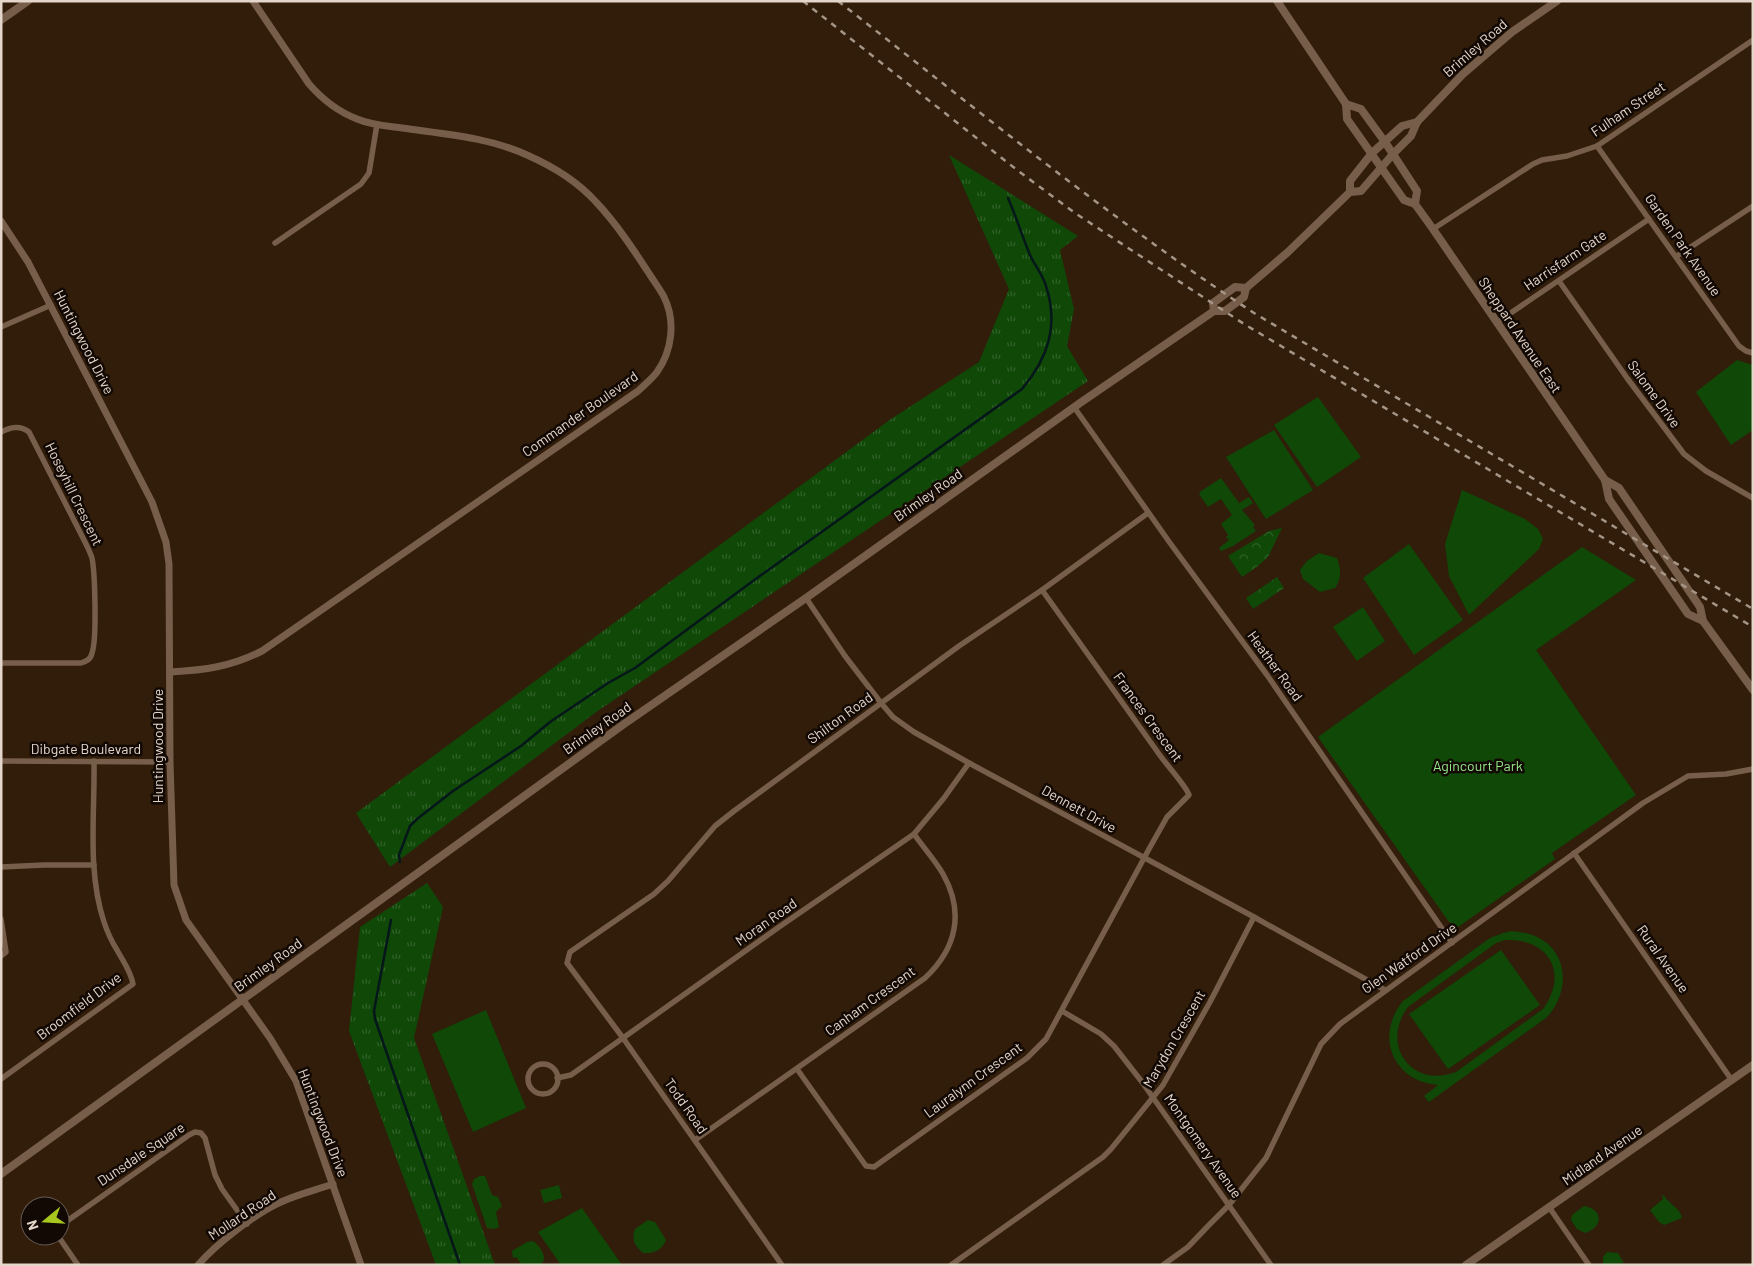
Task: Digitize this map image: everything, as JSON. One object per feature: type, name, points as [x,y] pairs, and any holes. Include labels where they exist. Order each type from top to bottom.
[{"type":"main road","points":[[1,20],[28,1]]},
{"type":"main road","name":"Sheppard Avenue East","points":[[1276,1],[1346,104],[1347,119],[1404,200],[1415,204],[1433,229],[1605,480],[1609,499],[1688,614],[1703,621]]},
{"type":"main road","name":"Brimley Road","points":[[1,1174],[624,724],[806,598],[1074,407],[1214,311],[1225,311],[1244,297],[1246,288],[1288,252],[1350,192],[1361,191],[1411,136],[1417,122],[1463,74],[1512,32],[1557,1]]},
{"type":"main road","name":"Sheppard Avenue East","points":[[1346,104],[1361,109],[1385,142],[1417,191],[1415,204]]},
{"type":"main road","name":"Brimley Road","points":[[1350,192],[1350,181],[1372,152],[1402,126],[1417,122]]},
{"type":"main road","name":"Brimley Road","points":[[1214,311],[1213,303],[1235,287],[1246,288]]},
{"type":"main road","name":"Sheppard Avenue East","points":[[1605,480],[1619,488],[1700,606],[1703,621],[1753,690]]},
{"type":"main road","name":"Midland Avenue","points":[[1466,1265],[1753,1065]]},
{"type":"street","name":"Commander Boulevard","points":[[170,672],[225,666],[237,663],[262,651],[638,391],[656,373],[668,353],[671,339],[670,313],[664,297],[613,223],[595,201],[564,175],[526,154],[480,140],[377,124],[357,119],[334,107],[316,92],[253,1]]},
{"type":"street","name":"Fulham Street","points":[[1433,229],[1533,164],[1542,160],[1567,156],[1597,146],[1753,40]]},
{"type":"street","points":[[275,244],[361,184],[369,173],[377,124]]},
{"type":"street","name":"Garden Park Avenue","points":[[1597,146],[1677,256],[1739,346],[1753,353]]},
{"type":"street","points":[[1677,256],[1753,206]]},
{"type":"street","name":"Harrisfarm Gate","points":[[1496,323],[1649,219]]},
{"type":"street","name":"Huntingwood Drive","points":[[1,221],[28,262],[51,305],[152,502],[166,542],[169,564],[170,762],[174,885],[186,920],[273,1043],[296,1082],[361,1265]]},
{"type":"street","name":"Salome Drive","points":[[1559,281],[1627,378],[1684,454],[1706,471],[1753,498]]},
{"type":"street","points":[[1,327],[51,305]]},
{"type":"street","name":"Heather Road","points":[[1074,407],[1148,513],[1267,675],[1452,944]]},
{"type":"street","name":"Hoseyhill Crescent","points":[[1,432],[12,427],[24,428],[29,432],[84,540],[91,557],[93,570],[94,632],[92,655],[87,661],[81,663],[1,663]]},
{"type":"street","name":"Shilton Road","points":[[567,963],[570,952],[654,894],[668,881],[715,826],[959,646],[1042,590],[1148,513]]},
{"type":"street","name":"Frances Crescent","points":[[1042,590],[1174,775],[1188,788],[1186,799],[1167,817],[1144,858]]},
{"type":"street","name":"Dennett Drive","points":[[806,598],[845,656],[881,704],[893,717],[914,732],[1385,990]]},
{"type":"street","name":"Dibgate Boulevard","points":[[1,761],[170,762]]},
{"type":"street","name":"Broomfield Drive","points":[[1,1079],[133,984],[132,976],[115,948],[104,922],[98,894],[94,866],[94,761]]},
{"type":"street","name":"Moran Road","points":[[558,1078],[572,1075],[779,927],[914,834],[944,798],[969,763]]},
{"type":"street","name":"Glen Watford Drive","points":[[1163,1265],[1188,1247],[1229,1205],[1266,1158],[1321,1044],[1340,1024],[1643,803],[1688,776],[1726,774],[1753,769]]},
{"type":"street","name":"Canham Crescent","points":[[695,1140],[925,978],[937,967],[949,948],[955,915],[950,890],[942,873],[914,834]]},
{"type":"street","name":"Rural Avenue","points":[[1574,853],[1731,1079]]},
{"type":"street","name":"Lauralynn Crescent","points":[[797,1069],[866,1166],[874,1167],[1027,1058],[1046,1039],[1144,858]]},
{"type":"street","points":[[1,867],[44,865],[94,866]]},
{"type":"street","name":"Marydon Crescent","points":[[951,1265],[1103,1157],[1163,1085],[1210,1002],[1254,917]]},
{"type":"street","points":[[1,919],[6,952],[1,956]]},
{"type":"street","name":"Todd Road","points":[[567,963],[623,1038],[782,1265]]},
{"type":"street","name":"Montgomery Avenue","points":[[1062,1011],[1100,1034],[1114,1046],[1271,1265]]},
{"type":"street","name":"Moran Road","points":[[542,1064],[547,1064],[554,1070],[558,1078],[555,1087],[545,1094],[537,1093],[531,1089],[528,1082],[528,1075],[531,1069],[542,1064]]},
{"type":"street","name":"Dunsdale Square","points":[[70,1219],[195,1132],[201,1133],[205,1138],[215,1175],[247,1224]]},
{"type":"street","name":"Mollard Road","points":[[198,1265],[217,1245],[279,1203],[333,1184]]},
{"type":"street","points":[[1549,1207],[1589,1265]]},
{"type":"street","points":[[65,1246],[78,1265]]},
{"type":"green space","points":[[949,155],[1078,236],[1060,250],[1074,309],[1067,346],[1088,381],[599,710],[390,867],[356,813],[891,419],[979,362],[1009,289]]},
{"type":"green space","points":[[1737,360],[1753,365],[1753,430],[1731,445],[1696,392]]},
{"type":"green space","points":[[1318,397],[1361,457],[1317,487],[1274,425]]},
{"type":"green space","points":[[1274,430],[1313,490],[1266,519],[1226,457]]},
{"type":"green space","points":[[1221,478],[1239,503],[1249,497],[1253,503],[1242,510],[1255,525],[1253,527],[1256,531],[1233,546],[1221,551],[1219,548],[1229,540],[1221,524],[1232,515],[1221,499],[1208,507],[1199,494]]},
{"type":"green space","points":[[1462,490],[1525,519],[1538,529],[1543,539],[1539,549],[1469,615],[1449,576],[1445,544]]},
{"type":"green space","points":[[1282,528],[1268,557],[1242,577],[1228,556],[1269,531]]},
{"type":"green space","points":[[1409,544],[1463,620],[1414,655],[1363,578]]},
{"type":"green space","name":"Agincourt Park","points":[[1582,547],[1636,580],[1536,650],[1636,795],[1552,853],[1555,859],[1458,927],[1449,922],[1318,737]]},
{"type":"green space","points":[[1319,553],[1337,558],[1340,573],[1339,581],[1335,588],[1320,592],[1303,579],[1300,570],[1307,561]]},
{"type":"green space","points":[[1277,577],[1284,588],[1253,609],[1246,598]]},
{"type":"green space","points":[[1363,607],[1385,641],[1357,661],[1333,627]]},
{"type":"green space","points":[[427,883],[443,907],[414,1038],[495,1265],[436,1265],[349,1031],[360,927]]},
{"type":"green space","points":[[1512,931],[1535,936],[1547,943],[1555,952],[1563,974],[1559,997],[1554,1008],[1546,1018],[1429,1102],[1424,1096],[1438,1085],[1425,1083],[1412,1077],[1396,1061],[1392,1051],[1390,1031],[1396,1010],[1403,1001],[1490,938]],"holes":[[[1505,940],[1520,941],[1533,945],[1543,951],[1550,960],[1554,971],[1551,996],[1543,1009],[1456,1072],[1440,1076],[1426,1074],[1414,1069],[1405,1060],[1399,1048],[1397,1035],[1400,1021],[1408,1007],[1496,943]]]},
{"type":"green space","points":[[1501,950],[1540,1005],[1448,1069],[1409,1014]]},
{"type":"green space","points":[[486,1010],[526,1108],[473,1132],[432,1034]]},
{"type":"green space","points":[[485,1176],[492,1195],[498,1197],[502,1206],[496,1212],[499,1227],[494,1229],[487,1228],[472,1184],[474,1179]]},
{"type":"green space","points":[[559,1185],[562,1198],[544,1203],[540,1190]]},
{"type":"green space","points":[[1664,1195],[1679,1211],[1682,1218],[1664,1225],[1659,1222],[1650,1210],[1663,1199],[1662,1196]]},
{"type":"green space","points":[[1584,1206],[1595,1211],[1599,1218],[1596,1227],[1585,1233],[1577,1229],[1571,1220],[1572,1215]]},
{"type":"green space","points":[[582,1208],[622,1265],[561,1265],[538,1232]]},
{"type":"green space","points":[[648,1220],[655,1222],[666,1240],[657,1251],[643,1253],[634,1242],[633,1236],[635,1229]]},
{"type":"green space","points":[[533,1241],[541,1249],[544,1260],[539,1265],[522,1265],[516,1257],[513,1258],[512,1251],[527,1242]]},
{"type":"green space","points":[[1607,1252],[1618,1253],[1624,1263],[1603,1265],[1603,1257]]},
{"type":"waterway","points":[[400,862],[399,855],[410,826],[453,791],[521,746],[550,722],[608,683],[635,668],[757,578],[1022,389],[1039,365],[1049,341],[1051,328],[1050,301],[1045,282],[1030,255],[1008,198]]},
{"type":"waterway","points":[[391,920],[374,1011],[375,1019],[460,1265]]},
{"type":"railway","points":[[803,1],[1017,170],[1075,213],[1244,324],[1753,627]]},
{"type":"railway","points":[[838,1],[1095,201],[1200,277],[1254,313],[1753,609]]}]
